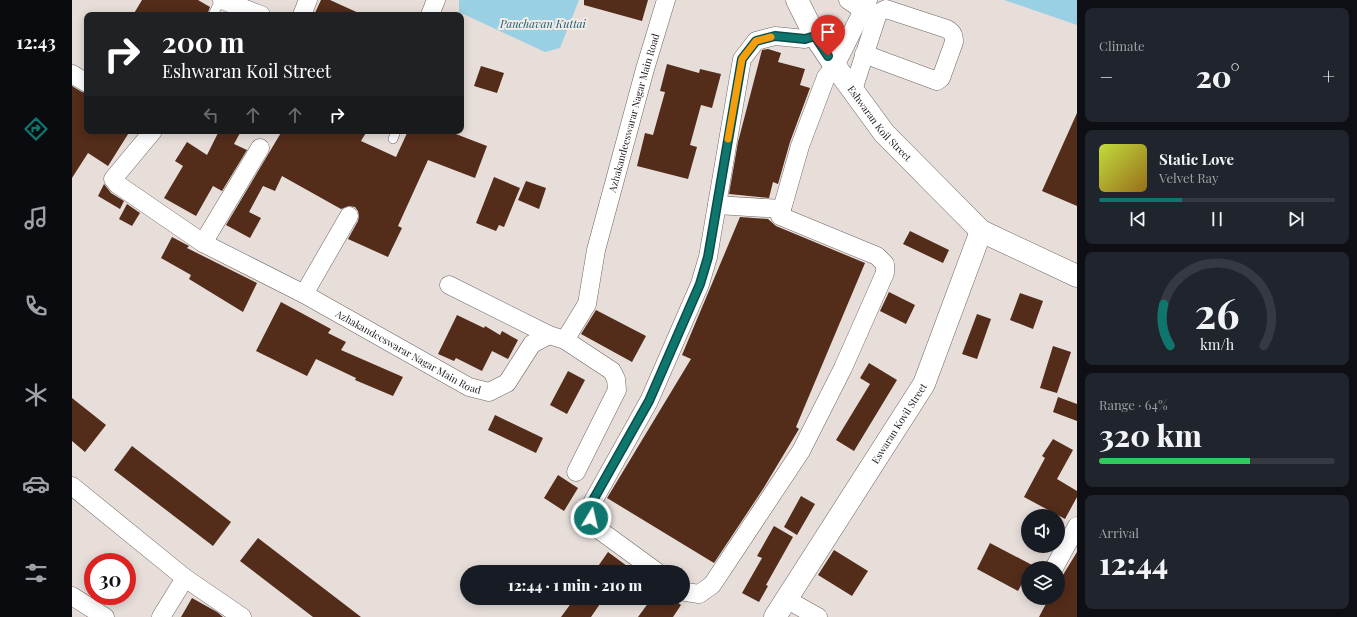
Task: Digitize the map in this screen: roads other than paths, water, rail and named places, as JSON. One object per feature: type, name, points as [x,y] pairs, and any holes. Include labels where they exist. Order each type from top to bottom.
[{"type":"street","points":[[221,0],[253,12]]},
{"type":"street","points":[[303,12],[308,0]]},
{"type":"street","points":[[431,12],[436,0]]},
{"type":"street","name":"Azhakandeeswarar Nagar Main Road","points":[[151,134],[114,179],[118,184],[204,243],[304,294],[469,387],[489,392],[507,383],[532,344],[557,338],[587,304],[596,250],[645,69],[666,0]]},
{"type":"street","name":"Eshwaran Koil Street","points":[[797,0],[815,36],[884,133],[981,231]]},
{"type":"street","points":[[690,593],[699,594],[712,585],[801,452],[843,368],[884,273],[885,264],[877,256],[780,216],[800,146],[826,78],[835,66],[866,5],[848,0]]},
{"type":"street","points":[[853,90],[864,54],[878,13],[886,9],[947,29],[952,32],[954,36],[954,42],[941,78],[937,81],[864,54]]},
{"type":"street","points":[[648,565],[598,529],[591,518],[592,502],[649,401],[700,284],[708,257],[742,59],[756,41],[775,36],[805,39],[815,36]]},
{"type":"street","points":[[72,74],[84,81]]},
{"type":"street","points":[[204,243],[260,148]]},
{"type":"street","points":[[717,205],[782,209]]},
{"type":"street","points":[[304,294],[349,216]]},
{"type":"street","points":[[981,231],[1077,276]]},
{"type":"street","name":"Eswaran Kovil Street","points":[[781,608],[924,384],[981,231]]},
{"type":"street","points":[[449,286],[557,338],[612,371],[616,379],[617,390],[576,472]]},
{"type":"street","points":[[72,486],[186,578],[242,617]]},
{"type":"street","points":[[1058,561],[1077,526]]},
{"type":"street","points":[[161,617],[186,578]]},
{"type":"street","points":[[72,596],[105,617]]},
{"type":"street","points":[[781,608],[818,617]]},
{"type":"lane","points":[[215,12],[221,0]]},
{"type":"water","name":"Panchavan Kuttai","points":[[459,0],[579,0],[560,48],[545,52],[464,14],[464,12],[459,12]]},
{"type":"water","points":[[1004,0],[1077,0],[1077,25]]}]
